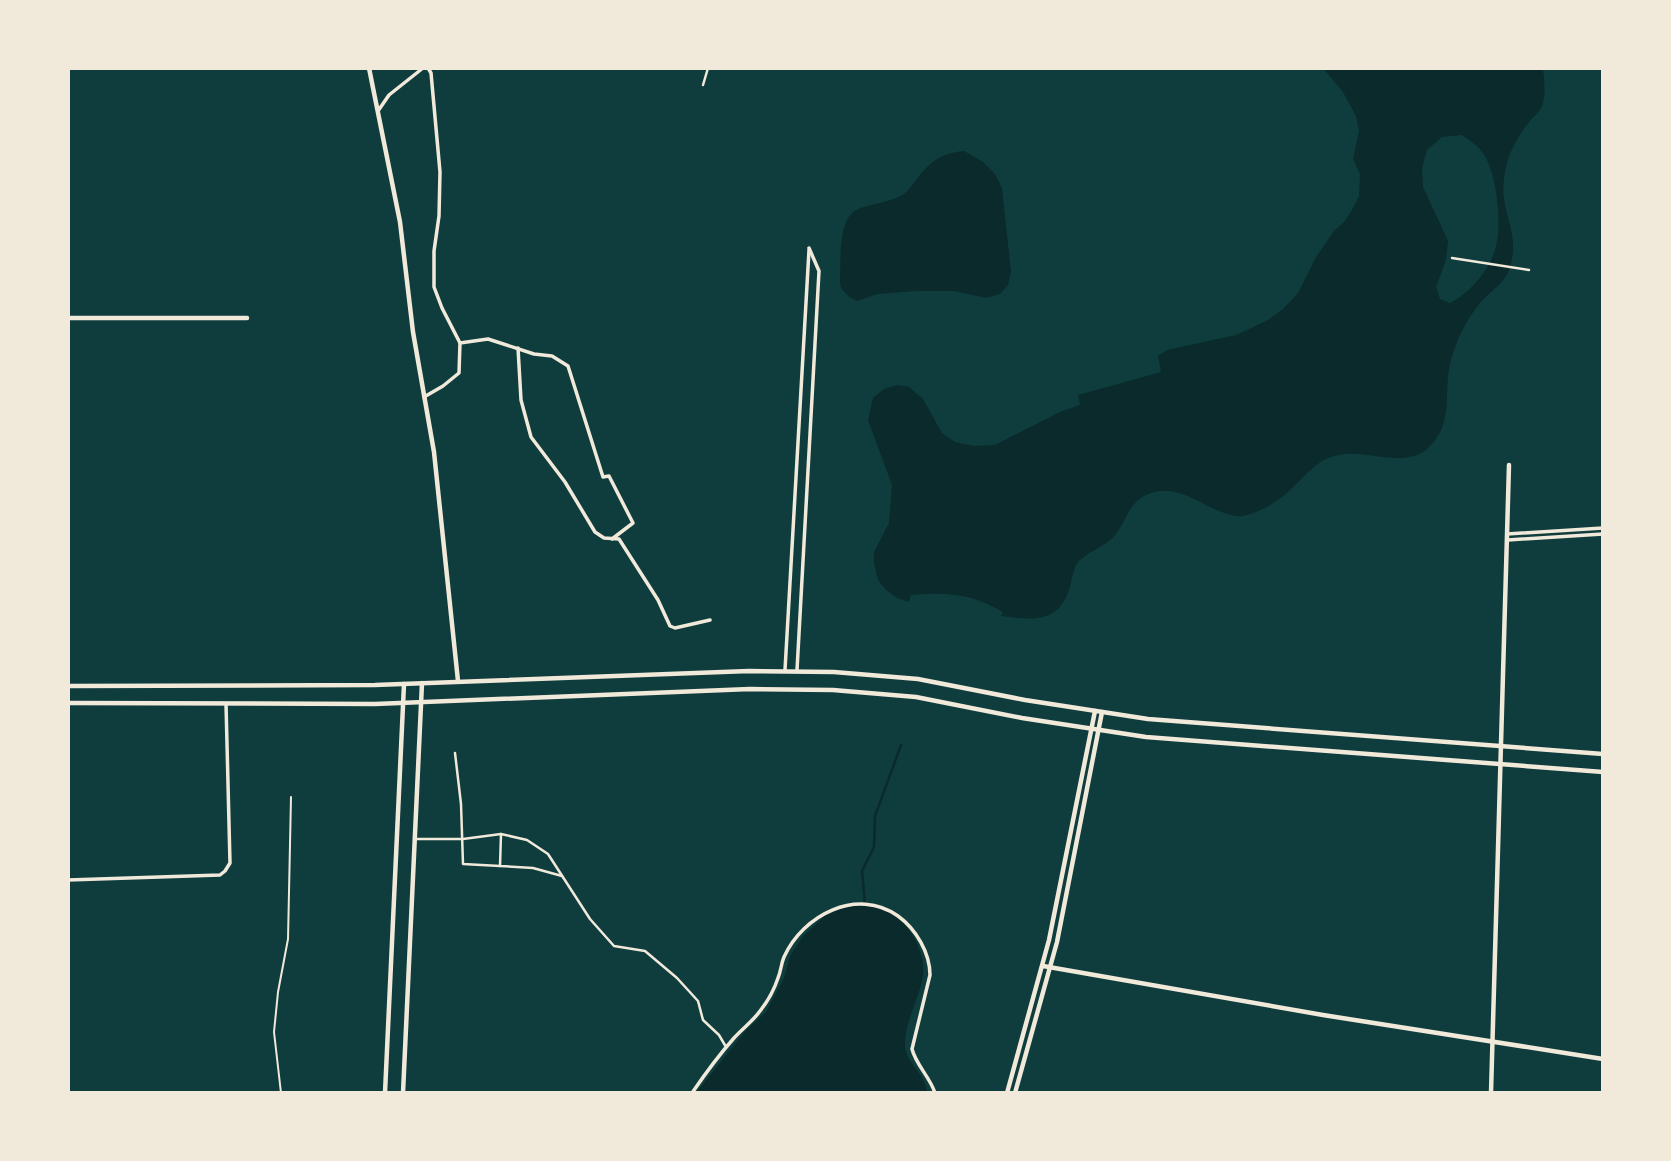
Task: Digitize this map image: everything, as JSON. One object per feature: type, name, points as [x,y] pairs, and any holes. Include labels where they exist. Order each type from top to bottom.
[{"type":"main road","points":[[369,68],[400,222],[414,332],[434,453],[458,681]]},
{"type":"main road","points":[[68,318],[247,318]]},
{"type":"main road","points":[[1491,1093],[1509,465]]},
{"type":"main road","points":[[68,686],[404,684],[797,670],[918,679],[1095,711],[1210,725],[1603,754]]},
{"type":"main road","points":[[403,1093],[422,683]]},
{"type":"main road","points":[[385,1093],[404,684]]},
{"type":"main road","points":[[68,703],[403,702],[750,689],[822,690],[916,697],[1091,729],[1208,743],[1603,772]]},
{"type":"main road","points":[[1007,1093],[1043,966],[1058,901],[1095,711]]},
{"type":"main road","points":[[1015,1093],[1051,967],[1066,902],[1102,712]]},
{"type":"main road","points":[[1043,966],[1323,1016],[1603,1059]]},
{"type":"street","points":[[378,111],[388,95],[425,68],[431,73],[440,172],[439,216],[434,251],[435,287],[442,308],[460,343],[461,368],[459,373],[443,386],[424,397]]},
{"type":"street","points":[[703,85],[708,68]]},
{"type":"street","points":[[785,670],[809,248],[819,273],[797,670]]},
{"type":"street","points":[[1452,258],[1529,270]]},
{"type":"street","points":[[460,343],[485,339],[551,356],[568,366],[603,477],[609,476],[633,523],[612,539]]},
{"type":"street","points":[[518,348],[521,400],[531,437],[565,482],[595,532],[604,538],[619,539],[658,600],[670,626],[675,628],[710,620]]},
{"type":"street","points":[[1506,534],[1603,528]]},
{"type":"street","points":[[1506,540],[1603,534]]},
{"type":"street","points":[[68,880],[220,875],[227,869],[230,863],[226,704]]},
{"type":"street","points":[[455,753],[461,804],[463,864],[533,868],[564,876]]},
{"type":"street","points":[[415,839],[463,839],[501,834],[527,839],[548,854],[590,919],[614,946],[645,951],[677,978],[698,1001],[703,1020],[719,1035],[726,1047]]},
{"type":"street","points":[[500,866],[501,834]]},
{"type":"street","points":[[692,1093],[726,1047],[753,1020],[767,1001],[784,957],[800,934],[833,909],[861,902],[879,905],[898,916],[910,927],[923,946],[928,959],[929,981],[912,1049],[935,1093]]},
{"type":"lane","points":[[281,1093],[274,1032],[288,939],[292,797]]},
{"type":"water","points":[[1323,68],[1543,68],[1544,100],[1540,110],[1516,142],[1505,171],[1504,202],[1513,243],[1510,267],[1501,282],[1475,309],[1459,337],[1449,372],[1442,429],[1427,449],[1407,458],[1361,454],[1331,457],[1317,464],[1273,503],[1243,516],[1227,514],[1176,492],[1155,492],[1144,496],[1131,509],[1112,538],[1078,562],[1065,599],[1059,608],[1043,617],[1001,616],[1003,612],[991,606],[958,595],[911,595],[909,602],[886,590],[878,580],[874,552],[889,523],[892,485],[868,420],[873,398],[884,389],[897,385],[909,387],[923,399],[942,433],[955,442],[974,446],[995,445],[1060,412],[1080,405],[1078,395],[1161,372],[1158,356],[1167,350],[1236,335],[1268,320],[1298,293],[1316,257],[1334,231],[1344,222],[1359,196],[1360,174],[1353,159],[1359,131],[1356,116],[1343,92]],"holes":[[[1462,135],[1482,152],[1491,171],[1497,197],[1498,236],[1485,272],[1472,287],[1450,303],[1440,299],[1436,287],[1446,260],[1448,241],[1423,187],[1422,168],[1427,150],[1442,137]]]},
{"type":"water","points":[[964,151],[983,162],[995,174],[1002,188],[1011,272],[1008,285],[1000,294],[986,298],[954,291],[878,294],[857,301],[849,297],[841,288],[840,256],[844,229],[851,214],[861,208],[899,197],[933,162]]},
{"type":"water","points":[[857,902],[881,908],[896,916],[909,930],[919,948],[923,975],[907,1026],[905,1044],[908,1057],[923,1080],[927,1093],[696,1093],[746,1030],[766,1012],[784,978],[790,956],[803,936],[825,916]]},
{"type":"waterway","points":[[865,905],[862,871],[874,847],[875,816],[901,745]]}]
